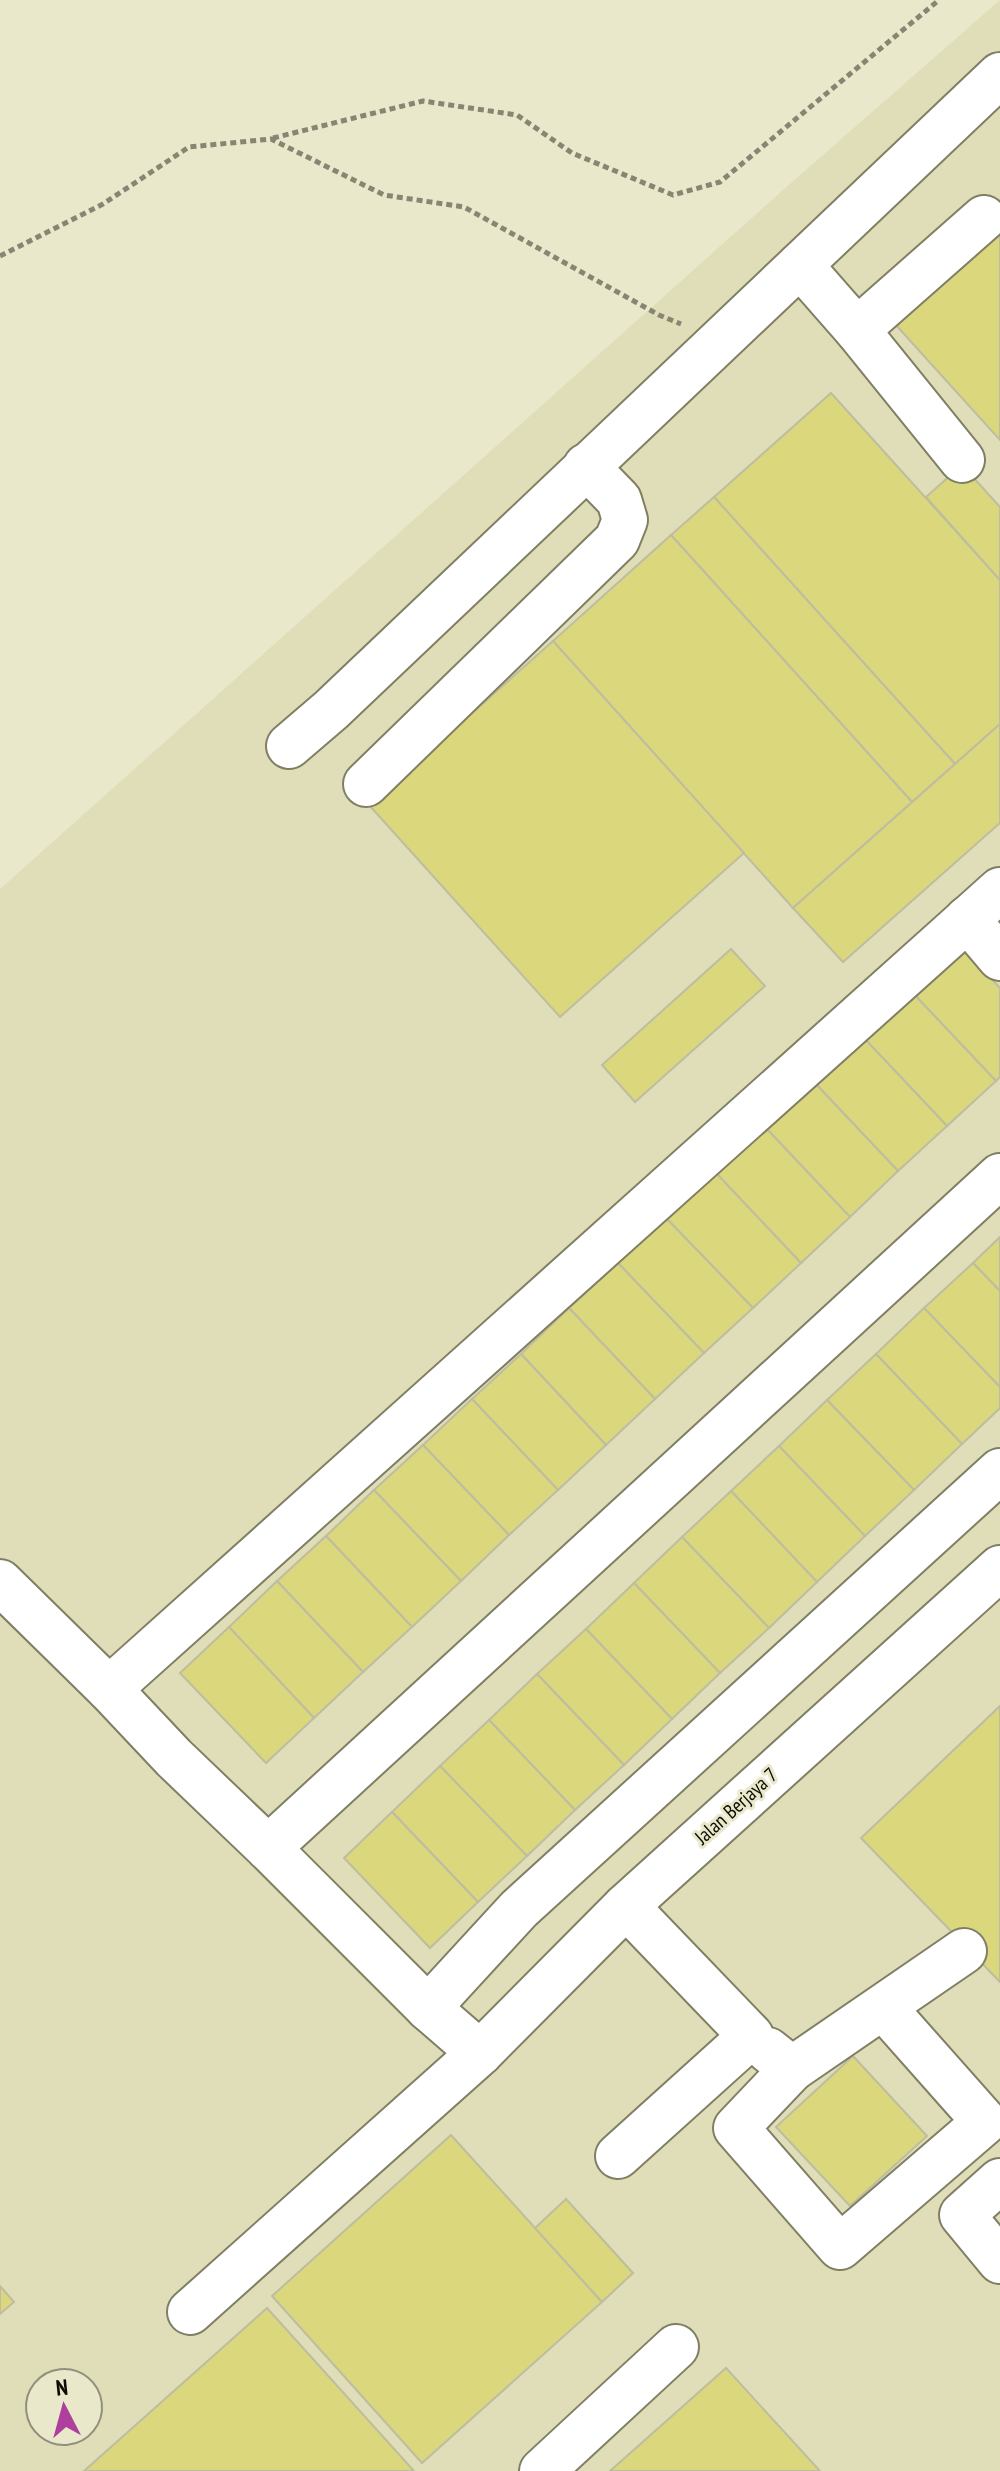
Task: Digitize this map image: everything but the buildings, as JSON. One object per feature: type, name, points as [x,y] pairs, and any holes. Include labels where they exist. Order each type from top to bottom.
[{"type":"street","points":[[289,746],[331,710],[1000,75]]},
{"type":"street","points":[[857,330],[984,218]]},
{"type":"street","points":[[800,265],[962,460]]},
{"type":"street","points":[[366,784],[617,540],[625,520],[619,500],[586,466]]},
{"type":"street","points":[[109,1689],[1000,890]]},
{"type":"street","points":[[967,919],[1000,958]]},
{"type":"street","points":[[268,1848],[1000,1176]]},
{"type":"street","points":[[428,2008],[519,1909],[1000,1471]]},
{"type":"street","name":"Jalan Berjaya 7","points":[[190,2312],[480,2053],[626,1906],[1000,1568]]},
{"type":"street","points":[[0,1582],[428,2008],[480,2053]]},
{"type":"street","points":[[626,1906],[751,2036],[792,2069]]},
{"type":"street","points":[[884,2008],[985,2122],[840,2247],[736,2128],[792,2069],[964,1951]]},
{"type":"street","points":[[618,2156],[751,2036]]},
{"type":"street","points":[[1000,2181],[962,2215],[1000,2261]]},
{"type":"street","points":[[542,2471],[676,2347]]},
{"type":"path","points":[[0,256],[103,204],[189,147],[271,139],[423,101],[517,115],[572,153],[673,195],[720,182],[939,0]]},
{"type":"path","points":[[271,139],[384,195],[464,207],[659,315],[722,340]]},
{"type":"shaded area","points":[[1000,0],[1000,2471],[0,2471],[0,889]]}]
